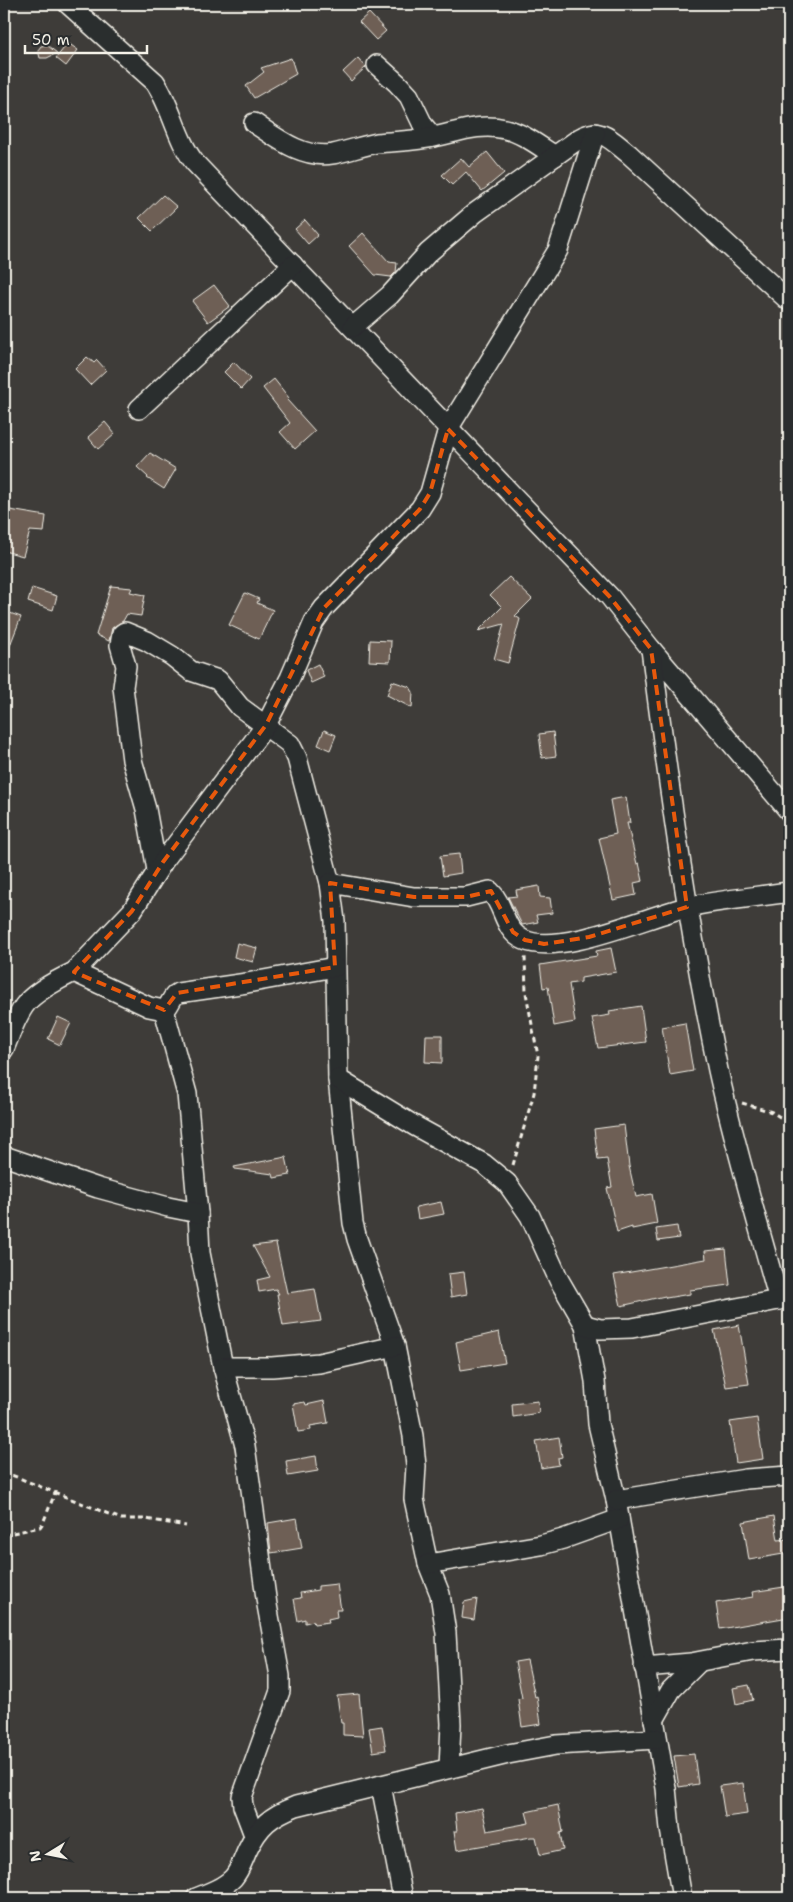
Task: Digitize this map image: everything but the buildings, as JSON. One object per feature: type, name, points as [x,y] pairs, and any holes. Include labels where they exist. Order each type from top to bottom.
[{"type":"street","points":[[68,4],[155,82],[162,92],[189,156],[610,597],[651,649],[789,811]]},
{"type":"street","points":[[377,65],[398,83],[408,96],[423,125],[434,137]]},
{"type":"street","points":[[254,122],[293,148],[306,153],[330,154],[376,144],[434,137],[463,129],[488,127],[504,128],[518,133],[555,156]]},
{"type":"street","points":[[353,327],[386,300],[435,246],[490,202],[580,138],[594,133],[608,138],[629,154],[789,301]]},
{"type":"street","points":[[4,1049],[25,1004],[54,983],[74,972],[132,911],[157,870],[266,725],[290,678],[314,622],[324,608],[408,522],[425,501],[430,493],[439,467],[448,429],[558,250],[594,133]]},
{"type":"street","points":[[139,409],[293,265]]},
{"type":"street","points":[[157,870],[146,809],[132,760],[124,687],[126,666],[120,645],[122,634],[126,633],[147,642],[180,661],[191,671],[218,680],[240,707],[290,744],[294,751],[330,883],[335,921],[338,1079],[353,1223],[356,1239],[395,1346],[416,1459],[414,1500],[428,1564],[440,1594],[446,1633],[451,1724],[449,1768]]},
{"type":"street","points":[[585,1325],[600,1330],[632,1328],[784,1299],[725,1100],[687,907],[651,649]]},
{"type":"street","points":[[330,883],[414,896],[466,896],[490,891],[513,932],[525,940],[544,944],[589,937],[687,907],[789,892]]},
{"type":"street","points":[[164,1010],[166,1010],[171,998],[178,993],[335,967]]},
{"type":"street","points":[[74,972],[149,1007],[164,1010]]},
{"type":"street","points":[[164,1010],[187,1094],[200,1253],[223,1368],[245,1446],[267,1605],[280,1676],[280,1691],[242,1797],[242,1806],[254,1835]]},
{"type":"street","points":[[338,1079],[415,1126],[484,1164],[508,1183],[530,1216],[559,1280],[585,1325],[595,1381],[598,1424],[616,1500],[666,1788],[679,1898]]},
{"type":"street","points":[[4,1156],[98,1188],[168,1208],[198,1213]]},
{"type":"street","points":[[223,1368],[272,1367],[319,1363],[395,1346]]},
{"type":"street","points":[[616,1500],[746,1479],[789,1476]]},
{"type":"street","points":[[428,1564],[541,1545],[564,1539],[619,1519]]},
{"type":"street","points":[[644,1668],[699,1662],[753,1651],[789,1648]]},
{"type":"street","points":[[654,1720],[671,1690],[699,1662]]},
{"type":"street","points":[[196,1898],[220,1888],[231,1880],[238,1872],[254,1835],[273,1817],[296,1806],[508,1754],[556,1745],[657,1739]]},
{"type":"street","points":[[381,1784],[403,1898]]},
{"type":"path","points":[[508,1183],[534,1093],[538,1056],[526,993],[525,940]]},
{"type":"path","points":[[725,1100],[749,1104],[772,1112],[789,1123]]},
{"type":"path","points":[[4,1472],[121,1519],[146,1519],[186,1526]]},
{"type":"path","points":[[4,1535],[40,1527],[55,1493]]},
{"type":"highlighted area","points":[[448,429],[610,597],[651,649],[687,907],[589,937],[544,944],[525,940],[513,932],[491,891],[466,897],[414,897],[330,883],[335,967],[177,993],[164,1010],[74,972],[132,911],[163,862],[266,725],[324,608],[420,509],[430,493]]}]
